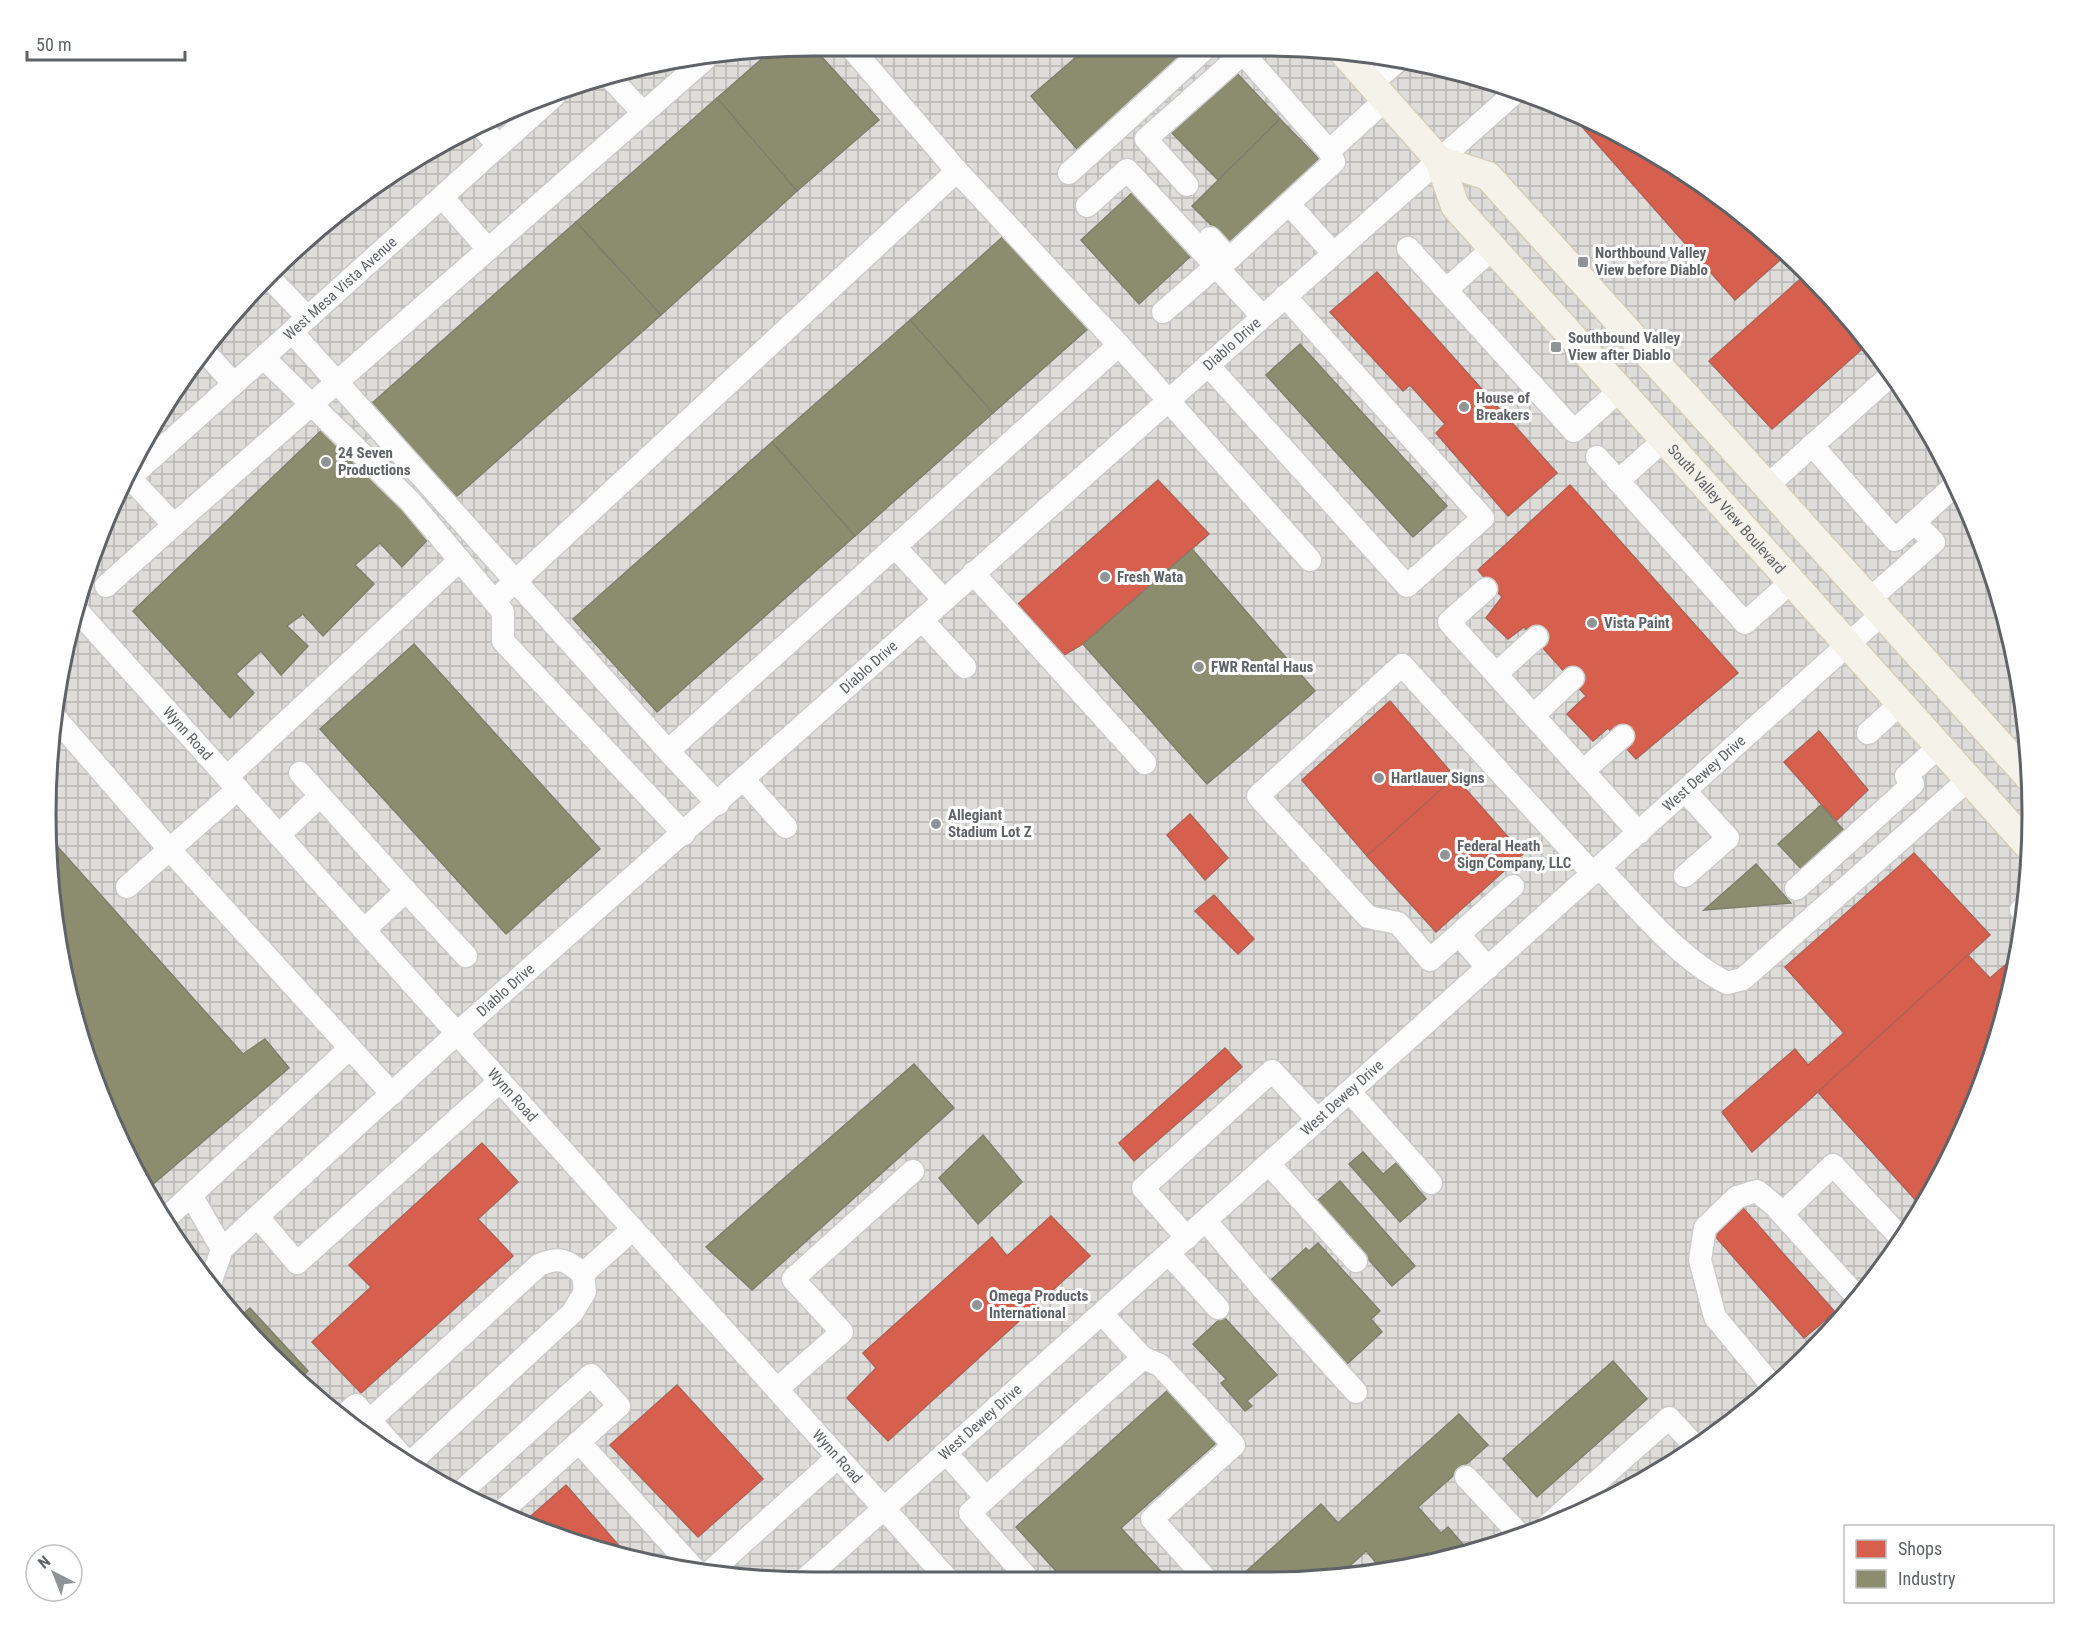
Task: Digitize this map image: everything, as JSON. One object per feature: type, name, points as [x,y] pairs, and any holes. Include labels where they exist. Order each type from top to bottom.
[{"type":"main road","name":"South Valley View Boulevard","points":[[1351,61],[1439,160],[1455,206],[2022,838]]},
{"type":"main road","name":"South Valley View Boulevard","points":[[1439,160],[1488,176],[2021,768]]},
{"type":"street","points":[[858,56],[957,171],[1169,399],[1310,560]]},
{"type":"street","points":[[1069,173],[1197,56]]},
{"type":"street","points":[[1187,184],[1146,139],[1240,56]]},
{"type":"street","points":[[1191,217],[1229,259],[1334,162],[1329,151],[1252,56]]},
{"type":"street","points":[[106,586],[699,65]]},
{"type":"street","points":[[1329,151],[1378,92],[1393,67]]},
{"type":"street","points":[[614,82],[643,113]]},
{"type":"street","name":"Diablo Drive","points":[[222,1250],[457,1034],[1510,97]]},
{"type":"street","name":"West Mesa Vista Avenue","points":[[137,471],[543,106]]},
{"type":"street","points":[[485,131],[499,146]]},
{"type":"street","points":[[1087,206],[1127,170],[1262,316]]},
{"type":"street","points":[[494,601],[957,171]]},
{"type":"street","points":[[442,197],[488,249]]},
{"type":"street","points":[[1289,204],[1333,253]]},
{"type":"street","points":[[1408,248],[1574,431],[1620,390]]},
{"type":"street","points":[[1446,290],[1493,248]]},
{"type":"street","points":[[1163,312],[1216,266]]},
{"type":"street","points":[[273,284],[338,381],[515,581],[718,804]]},
{"type":"street","points":[[1208,365],[1407,586],[1416,579],[1484,518],[1285,296]]},
{"type":"street","points":[[668,751],[1119,345]]},
{"type":"street","points":[[209,356],[234,384]]},
{"type":"street","points":[[264,358],[410,501],[503,612],[503,640],[684,834]]},
{"type":"street","points":[[1767,486],[1886,379]]},
{"type":"street","points":[[1618,481],[1664,440]]},
{"type":"street","points":[[1812,445],[1895,540],[1950,490]]},
{"type":"street","points":[[1597,457],[1745,623],[1792,581]]},
{"type":"street","points":[[131,483],[174,525]]},
{"type":"street","name":"West Dewey Drive","points":[[813,1572],[1686,792],[1848,644],[1876,606],[1934,542],[1914,522]]},
{"type":"street","points":[[895,547],[944,600]]},
{"type":"street","points":[[127,887],[170,850],[233,783],[460,560]]},
{"type":"street","points":[[973,573],[1145,763]]},
{"type":"street","points":[[1486,589],[1449,622],[1639,834]]},
{"type":"street","name":"Wynn Road","points":[[82,615],[941,1572]]},
{"type":"street","points":[[922,620],[965,667]]},
{"type":"street","points":[[1496,674],[1538,637]]},
{"type":"street","points":[[1513,886],[1431,960],[1398,923],[1368,917],[1258,796],[1402,665],[1597,871],[1708,974],[1727,983],[1743,980],[1969,779]]},
{"type":"street","points":[[1533,716],[1574,678]]},
{"type":"street","points":[[1868,733],[1901,704]]},
{"type":"street","points":[[61,725],[170,850],[392,1094]]},
{"type":"street","points":[[1583,771],[1623,736]]},
{"type":"street","points":[[1796,889],[1909,780],[1940,746]]},
{"type":"street","points":[[300,773],[466,956]]},
{"type":"street","points":[[744,780],[786,827]]},
{"type":"street","points":[[1685,876],[1728,838],[1686,792]]},
{"type":"street","points":[[279,835],[320,796]]},
{"type":"street","points":[[364,930],[406,891]]},
{"type":"street","points":[[1459,934],[1488,968]]},
{"type":"street","points":[[170,1214],[350,1048]]},
{"type":"street","points":[[1187,1238],[1143,1188],[1272,1071],[1318,1120]]},
{"type":"street","points":[[258,1217],[297,1263],[500,1081]]},
{"type":"street","points":[[1350,1092],[1431,1183]]},
{"type":"street","points":[[1269,1164],[1356,1261]]},
{"type":"street","points":[[1782,1214],[1833,1165],[1896,1233]]},
{"type":"street","points":[[777,1389],[842,1332],[793,1279],[913,1171]]},
{"type":"street","points":[[1767,1380],[1714,1317],[1700,1260],[1705,1228],[1737,1197],[1757,1191],[1782,1214],[1852,1291]]},
{"type":"street","points":[[191,1195],[222,1250],[213,1276]]},
{"type":"street","points":[[1206,1221],[1263,1289],[1356,1392]]},
{"type":"street","points":[[583,1274],[633,1229]]},
{"type":"street","points":[[1169,1254],[1218,1308]]},
{"type":"street","points":[[370,1420],[538,1265],[554,1258],[566,1259],[583,1274],[585,1292],[572,1313],[416,1459]]},
{"type":"street","points":[[1102,1314],[1143,1358],[1160,1365],[1234,1445],[1152,1519],[1200,1572]]},
{"type":"street","points":[[1022,1572],[969,1513],[1143,1358]]},
{"type":"street","points":[[467,1487],[591,1375],[619,1406],[507,1507]]},
{"type":"street","points":[[348,1412],[356,1405],[391,1444]]},
{"type":"street","points":[[1567,1509],[1669,1418],[1690,1441]]},
{"type":"street","points":[[579,1443],[686,1560]]},
{"type":"street","points":[[946,1453],[986,1498]]},
{"type":"street","points":[[718,1565],[838,1457]]},
{"type":"street","points":[[1466,1477],[1514,1529]]},
{"type":"shaded area","points":[[814,56],[1314,57],[1412,70],[1461,81],[1555,113],[1644,157],[1686,183],[1726,212],[1800,278],[1866,352],[1895,392],[1944,478],[1965,523],[1997,617],[2008,666],[2021,764],[2022,814],[2021,863],[2008,961],[1997,1010],[1965,1104],[1944,1149],[1895,1235],[1866,1275],[1800,1349],[1726,1415],[1686,1444],[1600,1493],[1555,1514],[1461,1546],[1363,1565],[1264,1572],[814,1572],[715,1565],[617,1546],[523,1514],[434,1470],[392,1444],[352,1415],[278,1349],[212,1275],[183,1235],[134,1149],[113,1104],[96,1057],[81,1010],[70,961],[57,863],[57,764],[70,666],[81,617],[113,523],[157,434],[183,392],[212,352],[278,278],[352,212],[392,183],[434,157],[523,113],[617,81],[715,62],[764,57]]},
{"type":"building: Shops","points":[[1580,125],[1644,157],[1686,183],[1726,212],[1781,260],[1735,300]]},
{"type":"building: Shops","name":"House of Breakers","points":[[1377,272],[1557,473],[1508,516],[1436,433],[1445,424],[1410,385],[1403,391],[1330,312]]},
{"type":"building: Shops","points":[[1801,279],[1863,348],[1772,429],[1709,361]]},
{"type":"building: Shops","name":"Fresh Wata","points":[[1158,480],[1209,534],[1083,644],[1064,655],[1018,604]]},
{"type":"building: Shops","name":"Vista Paint","points":[[1570,485],[1738,673],[1636,759],[1608,728],[1593,741],[1567,714],[1586,696],[1524,627],[1508,639],[1486,618],[1502,597],[1478,570]]},
{"type":"building: Shops","name":"Hartlauer Signs","points":[[1390,701],[1455,777],[1367,856],[1302,780]]},
{"type":"building: Shops","points":[[1819,731],[1868,790],[1836,821],[1784,762]]},
{"type":"building: Shops","name":"Federal Heath Sign Company, LLC","points":[[1455,777],[1523,854],[1436,932],[1367,856]]},
{"type":"building: Shops","points":[[1190,814],[1228,858],[1205,880],[1167,835]]},
{"type":"building: Shops","points":[[1914,853],[1990,935],[1752,1152],[1722,1112],[1795,1049],[1808,1065],[1844,1033],[1785,967]]},
{"type":"building: Shops","points":[[1214,895],[1254,939],[1238,954],[1195,911]]},
{"type":"building: Shops","points":[[1968,955],[1990,978],[2008,963],[1997,1010],[1965,1104],[1916,1200],[1818,1092]]},
{"type":"building: Shops","points":[[1225,1048],[1242,1067],[1134,1161],[1119,1143]]},
{"type":"building: Shops","points":[[482,1143],[518,1182],[478,1219],[513,1256],[361,1393],[312,1342],[371,1287],[349,1265]]},
{"type":"building: Shops","points":[[1743,1208],[1835,1312],[1804,1338],[1715,1236]]},
{"type":"building: Shops","name":"Omega Products International","points":[[1051,1216],[1090,1256],[888,1441],[847,1398],[876,1368],[863,1353],[992,1237],[1007,1256]]},
{"type":"building: Shops","points":[[677,1385],[763,1479],[698,1537],[610,1445]]},
{"type":"building: Shops","points":[[566,1485],[620,1547],[570,1531],[530,1517]]},
{"type":"building: Industry","points":[[821,56],[879,120],[797,191],[717,98],[764,57]]},
{"type":"building: Industry","points":[[1077,56],[1176,56],[1179,60],[1077,149],[1031,96]]},
{"type":"building: Industry","points":[[1232,68],[1280,119],[1218,180],[1168,129]]},
{"type":"building: Industry","points":[[717,98],[797,191],[661,315],[576,222]]},
{"type":"building: Industry","points":[[1280,119],[1319,159],[1231,245],[1192,206]]},
{"type":"building: Industry","points":[[1134,191],[1193,254],[1139,304],[1081,240]]},
{"type":"building: Industry","points":[[576,222],[661,315],[456,497],[371,404]]},
{"type":"building: Industry","points":[[1007,233],[1090,327],[993,413],[910,320]]},
{"type":"building: Industry","points":[[910,320],[993,413],[855,536],[772,442]]},
{"type":"building: Industry","points":[[1300,344],[1447,506],[1413,537],[1266,375]]},
{"type":"building: Industry","points":[[326,426],[431,536],[402,567],[380,543],[355,565],[374,584],[323,636],[303,614],[287,626],[308,646],[281,675],[261,651],[236,674],[254,693],[230,718],[133,611]]},
{"type":"building: Industry","points":[[772,442],[855,536],[657,712],[573,619]]},
{"type":"building: Industry","name":"FWR Rental Haus","points":[[1192,549],[1315,691],[1207,784],[1083,644]]},
{"type":"building: Industry","points":[[414,644],[600,849],[506,934],[320,729]]},
{"type":"building: Industry","points":[[1821,805],[1848,835],[1804,872],[1778,844]]},
{"type":"building: Industry","points":[[57,846],[243,1054],[265,1039],[289,1068],[153,1184],[113,1104],[81,1010],[62,912]]},
{"type":"building: Industry","points":[[1756,864],[1791,903],[1704,910]]},
{"type":"building: Industry","points":[[914,1064],[954,1108],[752,1290],[706,1247]]},
{"type":"building: Industry","points":[[983,1135],[1022,1182],[978,1224],[939,1178]]},
{"type":"building: Industry","points":[[1363,1152],[1383,1174],[1396,1163],[1426,1199],[1400,1222],[1349,1164]]},
{"type":"building: Industry","points":[[1340,1181],[1415,1266],[1392,1286],[1317,1201]]},
{"type":"building: Industry","points":[[1318,1243],[1380,1311],[1371,1319],[1382,1332],[1346,1365],[1271,1280],[1306,1248],[1309,1251]]},
{"type":"building: Industry","points":[[250,1308],[308,1371],[304,1374],[244,1313]]},
{"type":"building: Industry","points":[[1223,1316],[1277,1375],[1247,1401],[1252,1406],[1245,1411],[1221,1383],[1226,1379],[1193,1344]]},
{"type":"building: Industry","points":[[1613,1361],[1647,1399],[1537,1497],[1503,1459]]},
{"type":"building: Industry","points":[[1168,1390],[1216,1443],[1121,1528],[1162,1572],[1057,1572],[1016,1527]]},
{"type":"building: Industry","points":[[1459,1414],[1488,1445],[1418,1507],[1441,1533],[1448,1527],[1464,1545],[1376,1563],[1366,1551],[1349,1566],[1245,1572],[1321,1504],[1338,1523]]},
{"type":"place","name":"Northbound Valley View before Diablo","points":[[1583,262]]},
{"type":"place","name":"Southbound Valley View after Diablo","points":[[1556,347]]},
{"type":"place","name":"House of Breakers","points":[[1464,407]]},
{"type":"place","name":"24 Seven Productions","points":[[326,462]]},
{"type":"place","name":"Fresh Wata","points":[[1105,577]]},
{"type":"place","name":"Vista Paint","points":[[1592,623]]},
{"type":"place","name":"FWR Rental Haus","points":[[1199,667]]},
{"type":"place","name":"Hartlauer Signs","points":[[1379,778]]},
{"type":"place","name":"Allegiant Stadium Lot Z","points":[[936,824]]},
{"type":"place","name":"Federal Heath Sign Company, LLC","points":[[1445,855]]},
{"type":"place","name":"Omega Products International","points":[[977,1305]]}]
